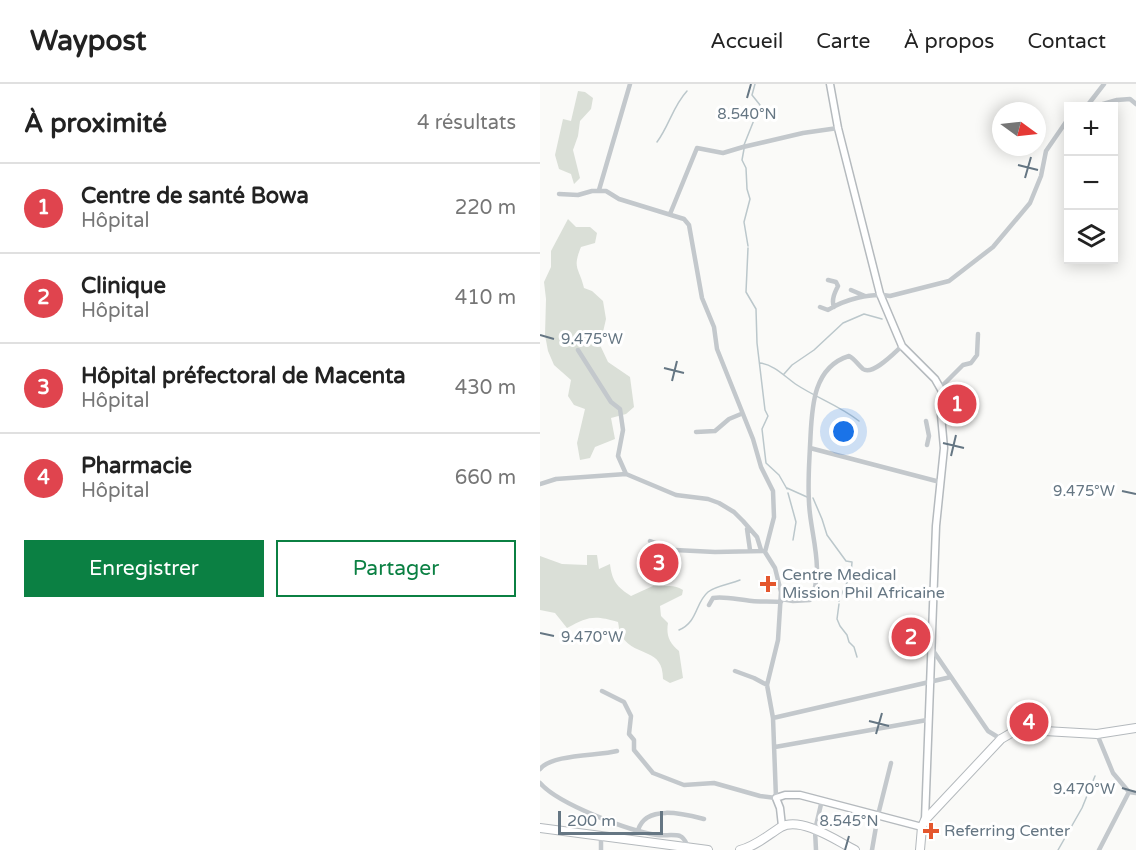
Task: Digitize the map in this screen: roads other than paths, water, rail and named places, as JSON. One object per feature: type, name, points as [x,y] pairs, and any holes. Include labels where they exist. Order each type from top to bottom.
[{"type":"highway","points":[[920,850],[923,823],[1001,739],[1020,730],[1097,734],[1136,728]]},
{"type":"highway","points":[[541,824],[672,847],[708,850]]},
{"type":"highway","points":[[740,850],[756,844],[782,826],[794,824],[810,826],[855,850]]},
{"type":"main road","points":[[782,826],[780,808],[776,798],[785,795],[800,795],[848,809],[923,823],[936,526],[943,438],[941,415],[943,393],[902,346],[880,294],[838,128],[830,84]]},
{"type":"street","points":[[599,190],[630,84]]},
{"type":"street","points":[[1091,102],[1104,84]]},
{"type":"street","points":[[1110,102],[1130,99],[1136,104]]},
{"type":"street","points":[[851,290],[865,296],[872,297],[880,294],[890,296],[949,280],[993,247],[1030,203],[1041,176],[1046,151],[1064,125]]},
{"type":"street","points":[[670,214],[696,148],[723,153],[803,133],[838,128]]},
{"type":"street","points":[[559,194],[578,195],[599,190],[684,219],[689,225],[702,298],[714,327],[717,349],[741,414],[753,439],[761,467],[773,491],[774,517],[763,551]]},
{"type":"street","points":[[828,280],[836,282],[838,286],[832,303],[834,307]]},
{"type":"street","points":[[820,307],[828,310],[865,296]]},
{"type":"street","points":[[940,387],[963,365],[971,363],[977,355],[978,334]]},
{"type":"street","points":[[709,605],[712,598],[719,597],[755,602],[810,600],[813,594],[817,562],[808,489],[810,448],[813,403],[823,374],[832,365],[849,356],[864,369],[876,368],[902,346]]},
{"type":"street","points":[[578,350],[611,402],[620,408],[623,430],[618,456],[626,474]]},
{"type":"street","points":[[696,432],[715,431],[729,419],[741,414]]},
{"type":"street","points":[[926,421],[929,435],[927,445]]},
{"type":"street","points":[[929,435],[943,438]]},
{"type":"street","points":[[810,448],[940,482]]},
{"type":"street","points":[[540,484],[556,479],[626,474],[676,495],[708,499],[718,503],[734,512],[757,537],[763,551],[775,568],[781,600],[778,640],[767,685],[773,718],[776,798],[760,796],[714,783],[684,785],[653,773],[634,750],[634,740],[629,734],[631,716],[624,702],[602,691]]},
{"type":"street","points":[[747,527],[750,550]]},
{"type":"street","points":[[650,541],[675,550],[763,551]]},
{"type":"street","points":[[931,647],[988,731],[1001,739]]},
{"type":"street","points":[[735,671],[767,685]]},
{"type":"street","points":[[773,718],[951,677]]},
{"type":"street","points":[[775,747],[927,720]]},
{"type":"street","points":[[1097,734],[1113,773],[1129,792],[1136,793]]},
{"type":"street","points":[[540,769],[549,762],[617,751]]},
{"type":"street","points":[[872,850],[891,763]]},
{"type":"street","points":[[540,783],[549,792],[595,815],[616,824],[657,835],[680,836],[684,838],[688,847]]},
{"type":"street","points":[[1099,850],[1129,792]]},
{"type":"street","points":[[816,850],[815,830],[822,800]]},
{"type":"street","points":[[638,830],[642,821],[647,817],[661,814],[677,813],[704,819]]},
{"type":"street","points":[[601,835],[603,850]]},
{"type":"waterway","points":[[744,145],[760,105],[752,95],[755,84]]},
{"type":"waterway","points":[[657,142],[687,91]]},
{"type":"waterway","points":[[744,149],[742,160],[746,168],[750,199],[744,222],[748,246]]},
{"type":"waterway","points":[[748,248],[746,292],[756,309],[757,343],[765,410],[768,416],[762,429],[766,463],[779,475],[787,489]]},
{"type":"waterway","points":[[784,374],[843,323],[864,314],[882,319]]},
{"type":"waterway","points":[[760,363],[775,369],[797,385],[859,421]]},
{"type":"waterway","points":[[787,488],[807,497]]},
{"type":"waterway","points":[[788,493],[796,522],[793,540]]},
{"type":"waterway","points":[[813,498],[827,535],[846,561],[852,562],[852,568],[839,601]]},
{"type":"waterway","points":[[679,630],[690,622],[708,592],[740,580]]},
{"type":"waterway","points":[[839,604],[837,619],[854,647],[857,657]]},
{"type":"waterway","points":[[1058,850],[1082,808],[1095,776]]},
{"type":"place","name":"Centre de santé Bowa","points":[[957,404]]},
{"type":"place","name":"Hôpital préfectoral de Macenta","points":[[659,563]]},
{"type":"place","name":"Centre Medical Mission Phil Africaine","points":[[768,584]]},
{"type":"place","name":"Clinique","points":[[911,637]]},
{"type":"place","name":"Pharmacie","points":[[1029,722]]},
{"type":"place","name":"Referring Center","points":[[931,831]]}]
